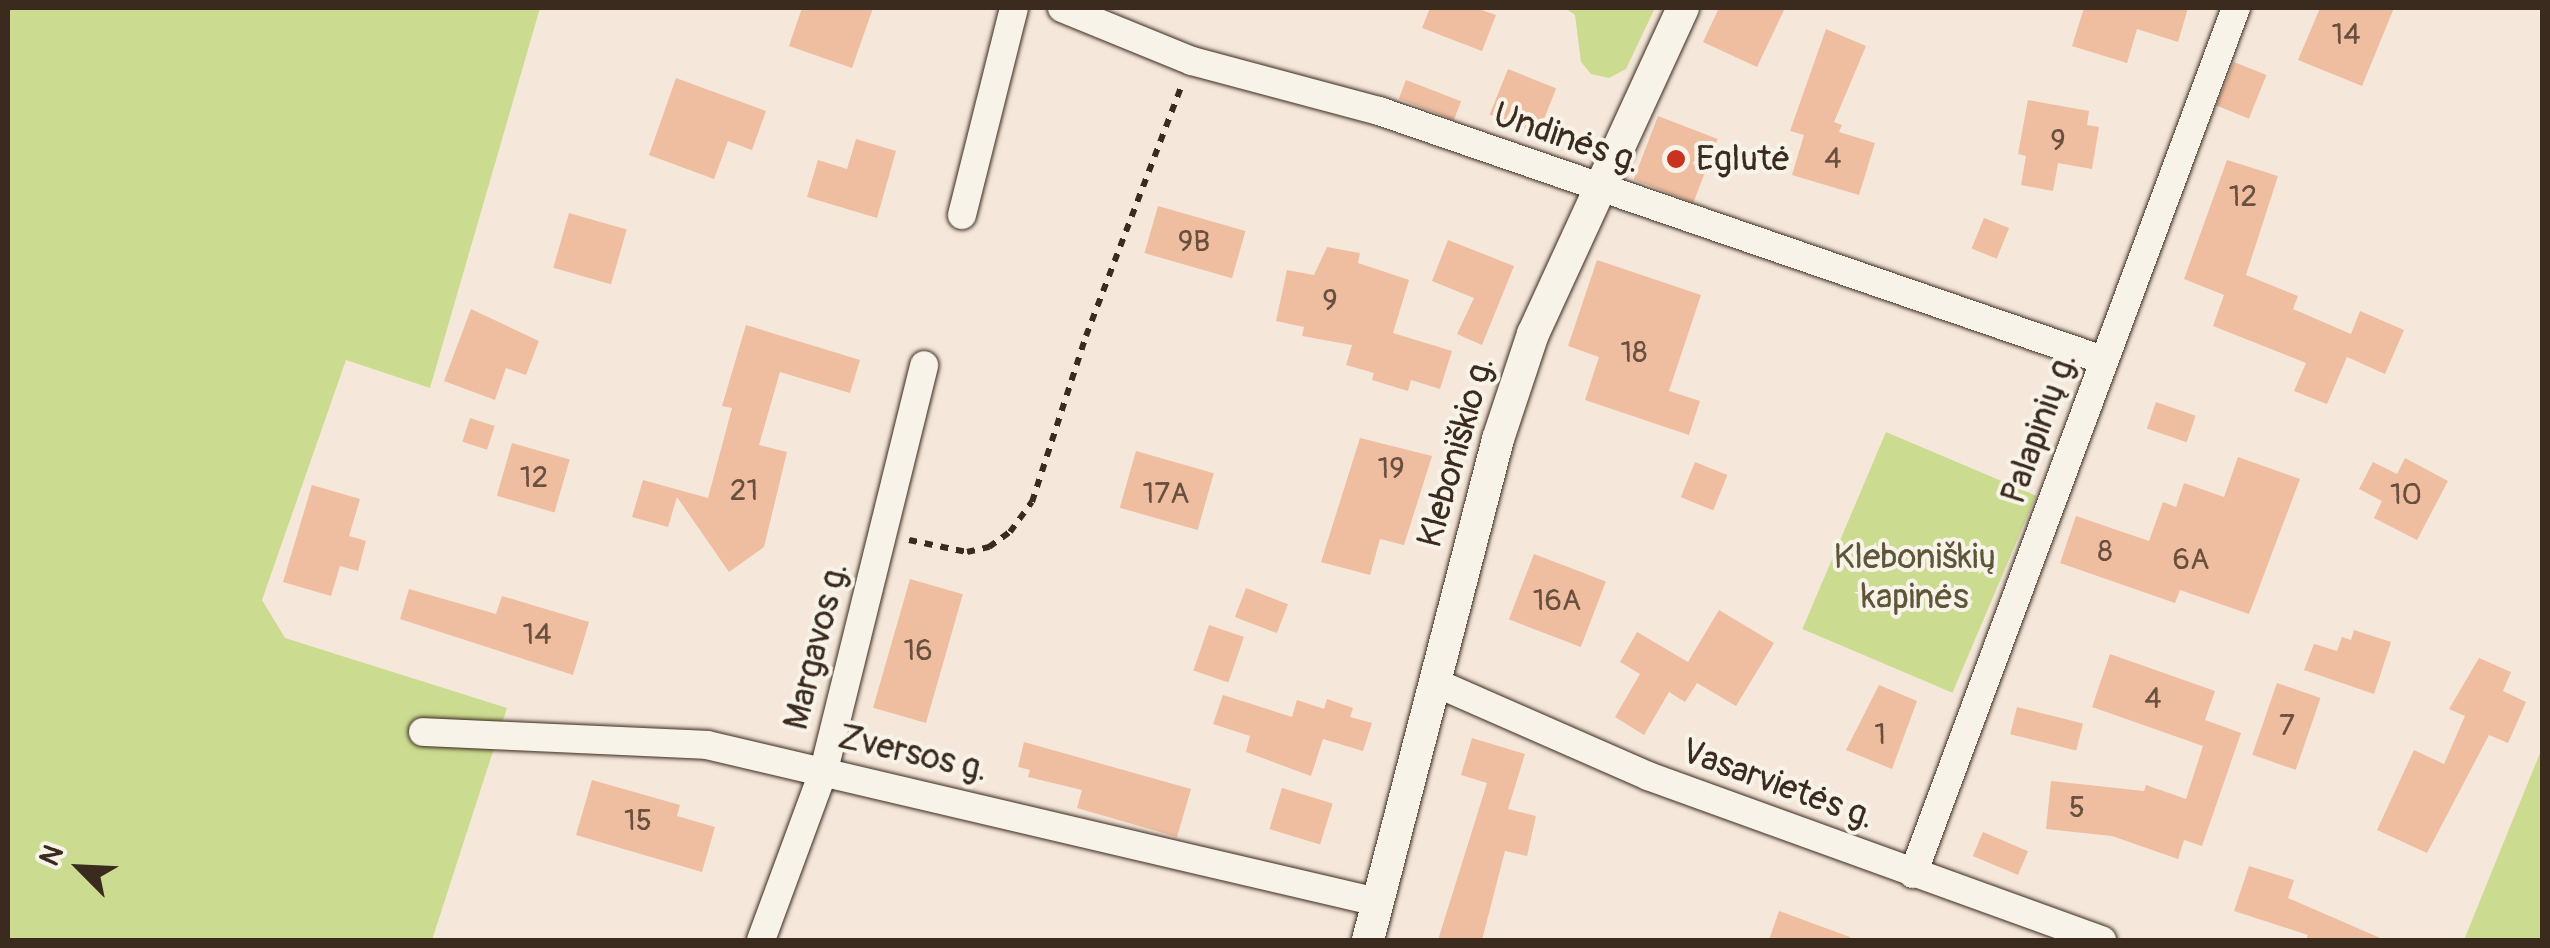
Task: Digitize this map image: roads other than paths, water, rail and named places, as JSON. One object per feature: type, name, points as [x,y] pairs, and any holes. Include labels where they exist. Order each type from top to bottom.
[{"type":"street","points":[[962,215],[1014,8]]},
{"type":"street","name":"Undinės g.","points":[[1062,8],[1192,61],[1379,112],[2103,360]]},
{"type":"street","name":"Kleboniškio g.","points":[[1368,940],[1510,404],[1596,188],[1683,8]]},
{"type":"street","name":"Palapinių g.","points":[[1912,874],[2236,8]]},
{"type":"street","name":"Margavos g.","points":[[761,940],[824,770],[924,364]]},
{"type":"street","name":"Vasarvietės g.","points":[[1434,682],[1648,776],[2102,940]]},
{"type":"street","name":"Zversos g.","points":[[424,732],[707,745],[1377,902]]},
{"type":"place","name":"Eglutė","points":[[1676,159]]},
{"type":"park label","name":"Kleboniškių kapinės","points":[[1915,577]]}]
